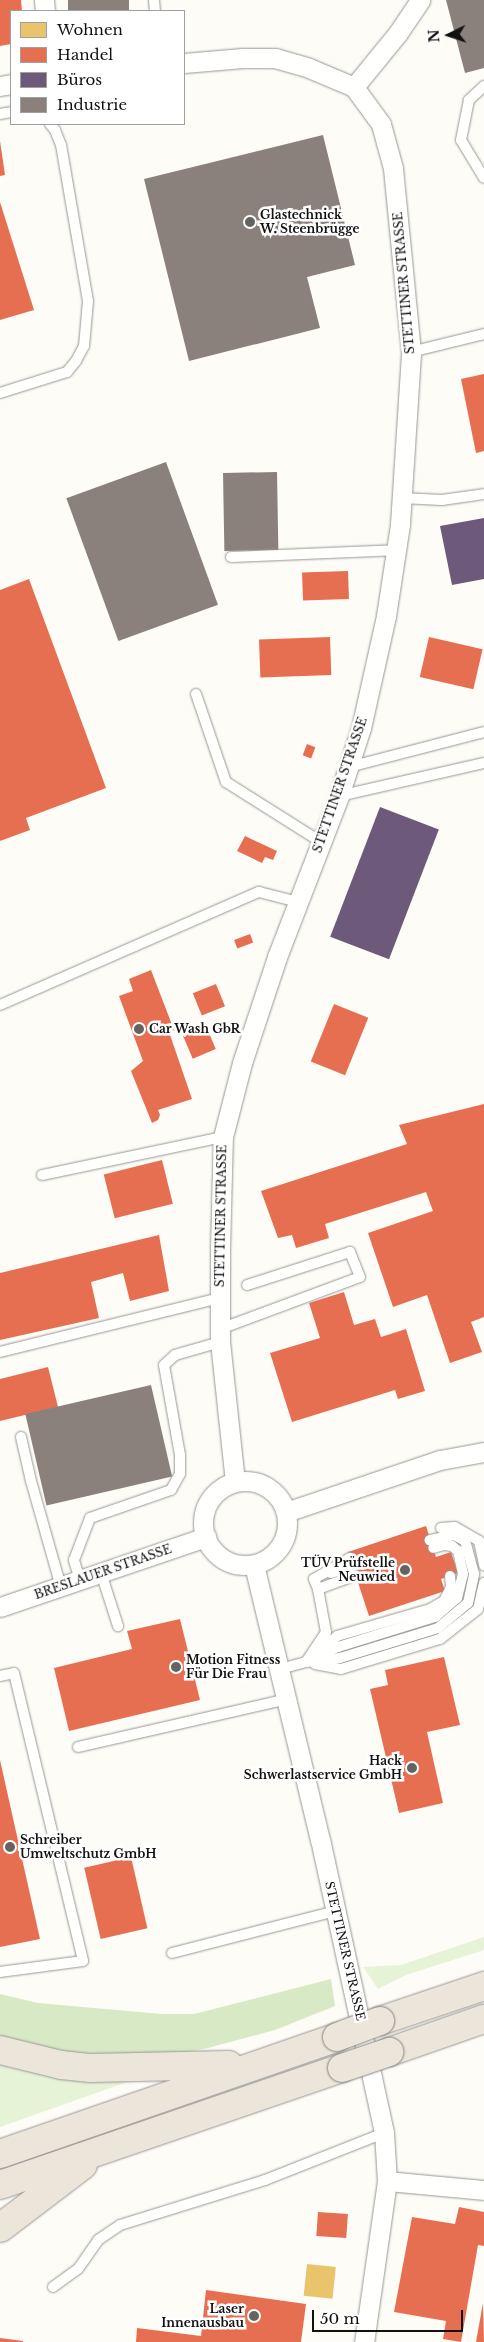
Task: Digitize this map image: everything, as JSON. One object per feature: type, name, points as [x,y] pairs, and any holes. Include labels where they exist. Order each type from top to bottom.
[{"type":"highway","points":[[0,2154],[484,1986]]},
{"type":"highway","points":[[0,2185],[484,2019]]},
{"type":"highway","points":[[0,2050],[61,2064],[91,2068],[255,2064]]},
{"type":"highway","points":[[0,2228],[104,2149]]},
{"type":"street","points":[[185,63],[243,58],[275,58],[309,68],[354,87],[398,33],[420,0]]},
{"type":"street","name":"STETTINER STRASSE","points":[[235,1482],[220,1336],[223,1138],[242,1063],[277,956],[339,796],[362,728],[386,616],[396,550],[401,498],[411,352],[393,168],[381,124],[354,87]]},
{"type":"street","points":[[286,1512],[440,1460],[484,1452]]},
{"type":"street","points":[[248,1481],[272,1490],[286,1512],[287,1526],[284,1539],[277,1551],[267,1560],[254,1565],[242,1566],[225,1560],[211,1548],[203,1524],[205,1510],[217,1493],[235,1482],[248,1481]]},
{"type":"street","name":"BRESLAUER STRASSE","points":[[0,1607],[206,1537]]},
{"type":"street","name":"STETTINER STRASSE","points":[[254,1565],[336,1911],[384,2133],[387,2181],[364,2342]]},
{"type":"street","points":[[387,2181],[484,2190]]},
{"type":"lane","points":[[484,86],[469,100],[461,140],[484,178]]},
{"type":"lane","points":[[0,393],[67,372],[76,361],[84,346],[88,301],[61,145],[51,125]]},
{"type":"lane","points":[[411,352],[484,334]]},
{"type":"lane","points":[[401,498],[442,500],[484,494]]},
{"type":"lane","points":[[231,557],[396,550]]},
{"type":"lane","points":[[196,694],[226,782],[321,842]]},
{"type":"lane","points":[[349,767],[484,732]]},
{"type":"lane","points":[[339,796],[484,763]]},
{"type":"lane","points":[[0,1005],[259,892],[298,902]]},
{"type":"lane","points":[[42,1175],[223,1138]]},
{"type":"lane","points":[[80,1580],[74,1560],[90,1518],[171,1490],[180,1474],[180,1455],[164,1366],[175,1355],[360,1277],[350,1252],[247,1285]]},
{"type":"lane","points":[[0,1352],[220,1298]]},
{"type":"lane","points":[[21,1437],[31,1481],[61,1587]]},
{"type":"lane","points":[[441,1528],[455,1527],[479,1541],[484,1565]]},
{"type":"lane","points":[[280,1669],[306,1662],[338,1647],[435,1617],[457,1598],[463,1574],[458,1551],[452,1546],[437,1547]]},
{"type":"lane","points":[[306,1662],[326,1632],[318,1589],[314,1579],[353,1566],[318,1589]]},
{"type":"lane","points":[[101,1573],[118,1626]]},
{"type":"lane","points":[[306,1662],[337,1636],[430,1609],[444,1601],[450,1588],[450,1576]]},
{"type":"lane","points":[[306,1662],[342,1669],[440,1639],[478,1609],[484,1583]]},
{"type":"lane","points":[[0,1676],[14,1673],[83,1961],[0,1972]]},
{"type":"lane","points":[[78,1747],[287,1699]]},
{"type":"lane","points":[[172,1953],[336,1911]]},
{"type":"lane","points":[[53,2287],[78,2269],[98,2240],[120,2225],[265,2180],[384,2133]]},
{"type":"green space","points":[[484,1937],[484,1950],[406,1975],[378,1989],[363,1967],[401,1965]]},
{"type":"green space","points":[[331,1979],[335,2006],[275,2030],[208,2048],[170,2055],[127,2056],[54,2052],[0,2038],[0,1994],[38,2003],[162,2014],[194,2014]]},
{"type":"green space","points":[[0,2057],[150,2074],[0,2127]]},
{"type":"building: Wohnen","points":[[307,2264],[336,2267],[332,2299],[304,2296]]},
{"type":"building: Handel","points":[[0,0],[21,0],[22,10],[10,10],[10,44],[0,46]]},
{"type":"building: Handel","points":[[0,141],[5,175],[0,176]]},
{"type":"building: Handel","points":[[0,202],[34,310],[0,320]]},
{"type":"building: Handel","points":[[484,374],[484,451],[476,453],[461,379]]},
{"type":"building: Handel","points":[[348,571],[349,599],[303,601],[302,573]]},
{"type":"building: Handel","points":[[29,579],[106,788],[26,818],[30,830],[0,841],[0,590]]},
{"type":"building: Handel","points":[[330,637],[331,675],[260,677],[259,639]]},
{"type":"building: Handel","points":[[429,637],[483,649],[473,689],[420,677]]},
{"type":"building: Handel","points":[[307,744],[315,747],[311,758],[303,755]]},
{"type":"building: Handel","points":[[245,836],[277,851],[273,860],[265,857],[262,863],[237,851]]},
{"type":"building: Handel","points":[[250,934],[253,942],[237,948],[234,940]]},
{"type":"building: Handel","points":[[151,970],[174,1030],[169,1032],[192,1099],[158,1110],[160,1115],[158,1120],[152,1123],[131,1071],[143,1061],[119,996],[133,991],[129,979]]},
{"type":"building: Handel","points":[[216,984],[225,1006],[202,1016],[193,993]]},
{"type":"building: Handel","points":[[334,1004],[368,1018],[345,1075],[311,1061]]},
{"type":"building: Handel","points":[[206,1026],[216,1049],[193,1059],[183,1036]]},
{"type":"building: Handel","points":[[484,1104],[484,1317],[471,1322],[482,1352],[450,1363],[427,1295],[393,1307],[368,1233],[433,1211],[426,1192],[325,1224],[329,1238],[296,1248],[292,1235],[278,1238],[261,1191],[407,1144],[399,1125]]},
{"type":"building: Handel","points":[[162,1160],[173,1204],[115,1218],[104,1175]]},
{"type":"building: Handel","points":[[159,1235],[169,1291],[130,1301],[123,1273],[91,1282],[99,1318],[0,1340],[0,1273]]},
{"type":"building: Handel","points":[[344,1292],[354,1325],[375,1319],[381,1337],[406,1329],[425,1391],[398,1399],[395,1390],[292,1422],[270,1353],[320,1338],[309,1303]]},
{"type":"building: Handel","points":[[48,1367],[58,1407],[0,1421],[0,1379]]},
{"type":"building: Handel","name":"TÜV Prüfstelle Neuwied","points":[[426,1526],[436,1557],[451,1552],[458,1573],[441,1579],[445,1591],[369,1616],[348,1552]]},
{"type":"building: Handel","points":[[180,1619],[200,1700],[69,1731],[54,1668],[132,1649],[127,1631]]},
{"type":"building: Handel","name":"Hack Schwerlastservice GmbH","points":[[444,1657],[460,1725],[427,1732],[443,1803],[399,1813],[370,1689],[388,1685],[385,1670]]},
{"type":"building: Handel","name":"Schreiber Umweltschutz GmbH","points":[[0,1760],[40,1939],[0,1947]]},
{"type":"building: Handel","points":[[131,1857],[147,1928],[101,1939],[84,1868]]},
{"type":"building: Handel","points":[[459,2207],[484,2212],[484,2246],[478,2245],[461,2342],[443,2339],[446,2321],[394,2312],[412,2217],[455,2224]]},
{"type":"building: Handel","points":[[318,2212],[348,2214],[346,2238],[316,2236]]},
{"type":"building: Handel","name":"Laser Innenausbau","points":[[206,2290],[306,2304],[301,2342],[136,2342],[137,2328],[201,2336]]},
{"type":"building: Handel","points":[[483,2303],[484,2342],[476,2342]]},
{"type":"building: Handel","points":[[0,2338],[23,2341],[23,2342],[0,2342]]},
{"type":"building: Büros","points":[[484,518],[484,579],[452,585],[440,526]]},
{"type":"building: Büros","points":[[380,807],[439,830],[389,959],[330,937]]},
{"type":"building: Industrie","points":[[68,0],[129,0],[129,10],[68,10]]},
{"type":"building: Industrie","points":[[446,0],[484,0],[484,68],[465,73]]},
{"type":"building: Industrie","name":"Glastechnick W. Steenbrügge","points":[[323,135],[355,265],[307,277],[320,328],[189,361],[144,179]]},
{"type":"building: Industrie","points":[[166,462],[218,605],[118,641],[66,498]]},
{"type":"building: Industrie","points":[[277,472],[278,550],[224,551],[223,473]]},
{"type":"building: Industrie","points":[[151,1385],[172,1477],[46,1506],[25,1414]]},
{"type":"place","name":"Glastechnick W. Steenbrügge","points":[[250,222]]},
{"type":"place","name":"Car Wash GbR","points":[[139,1029]]},
{"type":"place","name":"TÜV Prüfstelle Neuwied","points":[[405,1570]]},
{"type":"place","name":"Motion Fitness Für Die Frau","points":[[176,1667]]},
{"type":"place","name":"Hack Schwerlastservice GmbH","points":[[412,1768]]},
{"type":"place","name":"Schreiber Umweltschutz GmbH","points":[[10,1847]]},
{"type":"place","name":"Laser Innenausbau","points":[[254,2316]]}]
